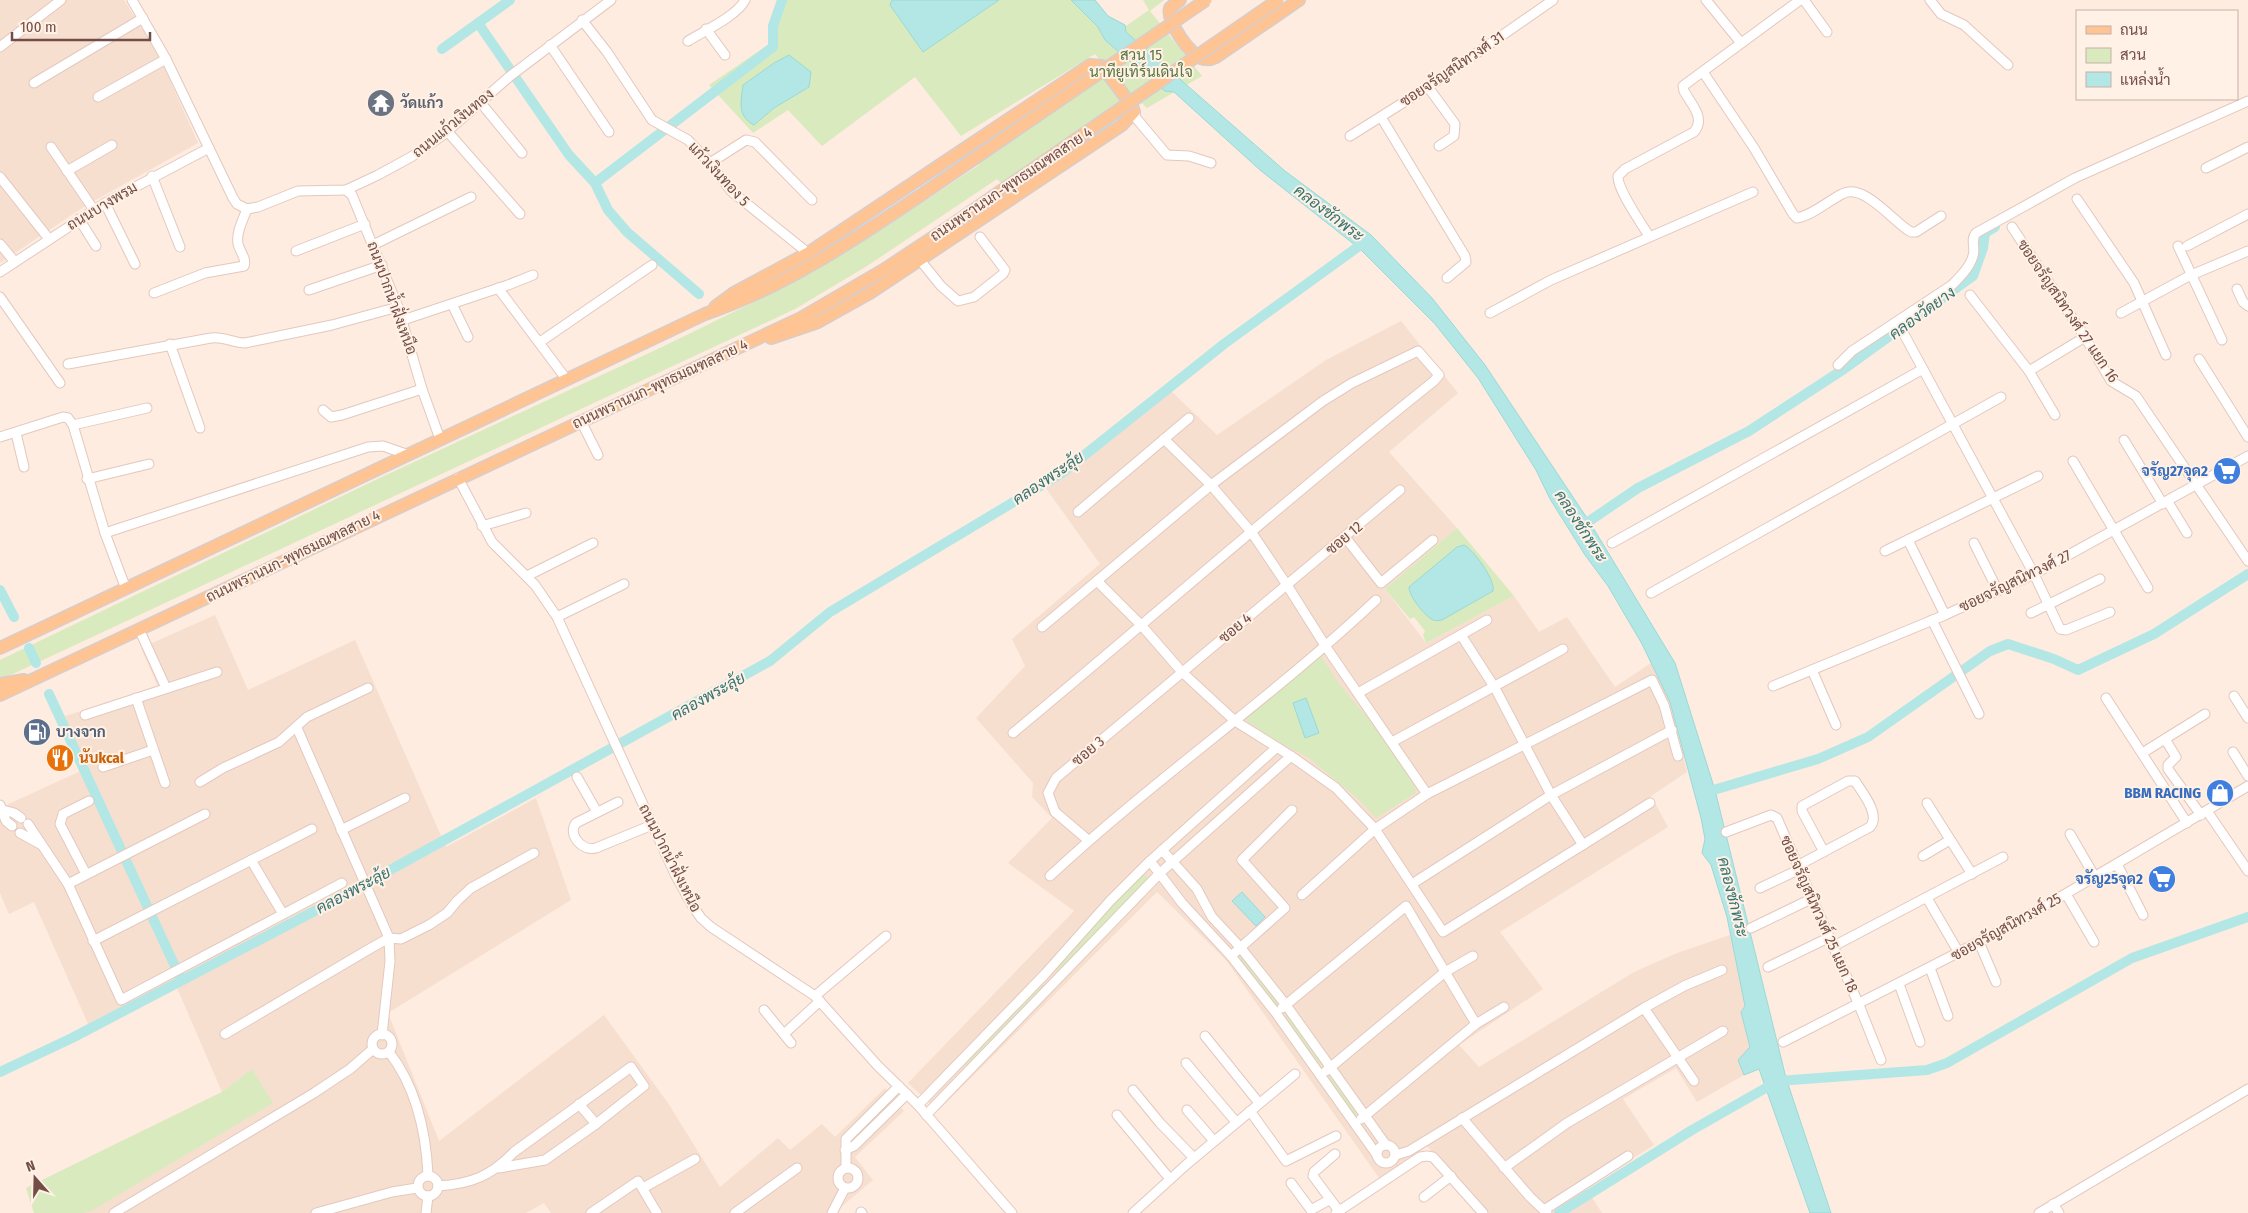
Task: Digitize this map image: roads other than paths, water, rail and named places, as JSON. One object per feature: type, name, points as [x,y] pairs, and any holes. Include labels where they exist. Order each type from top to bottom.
[{"type":"main road","points":[[1180,0],[1170,8],[1170,21],[1194,52],[1203,59],[1208,60],[1216,57],[1299,0]]},
{"type":"main road","points":[[2,648],[406,454],[440,440],[705,314],[742,302],[824,259],[1206,0]]},
{"type":"main road","name":"ถนนพรานนก-พุทธมณฑลสาย 4","points":[[0,695],[458,478],[754,341],[846,293],[956,222],[1278,0]]},
{"type":"main road","points":[[705,314],[734,293],[808,253],[1090,65],[1102,66],[1132,106],[1134,112],[1122,124],[870,293],[818,322],[781,336],[754,341]]},
{"type":"main road","points":[[0,684],[33,680]]},
{"type":"street","points":[[0,47],[61,0]]},
{"type":"street","points":[[132,0],[166,59],[233,198],[237,204],[247,209],[238,236],[238,244],[246,261],[244,266],[205,273],[154,293]]},
{"type":"street","name":"ถนนแก้วเงินทอง","points":[[247,209],[258,207],[298,192],[346,190],[411,157],[447,131],[520,68],[611,0]]},
{"type":"street","name":"ซอยจรัญสนิทวงศ์ 31","points":[[1350,136],[1428,87],[1553,0]]},
{"type":"street","points":[[1706,0],[1741,43]]},
{"type":"street","points":[[1649,236],[1631,203],[1620,189],[1618,176],[1625,170],[1694,132],[1698,127],[1699,116],[1683,86],[1800,0]]},
{"type":"street","points":[[1804,0],[1827,32]]},
{"type":"street","points":[[1930,0],[1941,14],[1964,25],[2008,64]]},
{"type":"street","points":[[688,42],[741,2]]},
{"type":"street","points":[[34,83],[143,18]]},
{"type":"street","name":"แก้วเงินทอง 5","points":[[582,20],[607,52],[652,120],[688,140],[710,163],[731,191],[808,253]]},
{"type":"street","points":[[706,29],[725,55]]},
{"type":"street","points":[[550,45],[609,132]]},
{"type":"street","points":[[98,98],[166,59]]},
{"type":"street","points":[[1703,72],[1754,148],[1797,218],[1847,191],[1853,191],[1874,201],[1911,232],[1916,232],[1941,216]]},
{"type":"street","points":[[1428,87],[1455,124],[1454,136],[1439,146]]},
{"type":"street","points":[[1838,365],[1852,351],[1952,286],[1963,275],[1973,258],[1973,239],[1976,232],[2075,178],[2248,101]]},
{"type":"street","points":[[481,103],[522,154]]},
{"type":"street","points":[[1134,112],[1136,118],[1167,155],[1189,156],[1211,163]]},
{"type":"street","points":[[1381,117],[1466,256],[1466,262],[1463,267],[1447,278]]},
{"type":"street","points":[[447,131],[520,214]]},
{"type":"street","points":[[710,163],[746,140],[755,142],[812,200]]},
{"type":"street","points":[[67,171],[112,145]]},
{"type":"street","points":[[51,147],[94,210]]},
{"type":"street","points":[[2206,168],[2248,147]]},
{"type":"street","name":"ถนนบางพรม","points":[[0,272],[105,203],[152,176],[209,148]]},
{"type":"street","points":[[152,176],[180,247]]},
{"type":"street","points":[[0,177],[49,239]]},
{"type":"street","name":"ถนนปากน้ำฝั่งเหนือ","points":[[346,190],[352,195],[365,224],[403,320],[422,389],[440,440]]},
{"type":"street","points":[[1490,313],[1551,280],[1753,192]]},
{"type":"street","points":[[373,245],[471,197]]},
{"type":"street","points":[[2076,199],[2134,283],[2166,355]]},
{"type":"street","points":[[105,203],[135,264]]},
{"type":"street","points":[[2188,246],[2248,214]]},
{"type":"street","points":[[79,219],[96,246]]},
{"type":"street","points":[[296,251],[365,224]]},
{"type":"street","name":"ซอยจรัญสนิทวงศ์ 27 แยก 16","points":[[2012,227],[2084,336],[2111,381],[2136,396],[2248,561]]},
{"type":"street","points":[[920,260],[950,297],[958,301],[974,297],[1003,274],[1005,270],[980,237]]},
{"type":"street","points":[[0,244],[15,262]]},
{"type":"street","points":[[2178,246],[2222,340]]},
{"type":"street","points":[[2122,313],[2191,275],[2248,251]]},
{"type":"street","points":[[309,290],[382,265]]},
{"type":"street","points":[[540,342],[652,265]]},
{"type":"street","points":[[403,320],[498,288],[533,274]]},
{"type":"street","points":[[498,288],[567,380]]},
{"type":"street","points":[[2237,289],[2243,302],[2248,306]]},
{"type":"street","points":[[1970,296],[2029,371],[2055,414]]},
{"type":"street","points":[[0,297],[60,384]]},
{"type":"street","points":[[452,304],[468,337]]},
{"type":"street","points":[[68,364],[170,344],[218,337],[238,343],[245,342],[332,324],[398,307]]},
{"type":"street","points":[[1905,336],[2063,631],[2110,612]]},
{"type":"street","points":[[2029,371],[2084,336]]},
{"type":"street","points":[[170,344],[200,428]]},
{"type":"street","points":[[1013,734],[1252,533],[1332,462],[1434,382],[1439,375],[1418,351],[1352,383],[1323,401],[1210,485],[1042,627]]},
{"type":"street","points":[[2199,359],[2248,437]]},
{"type":"street","points":[[1612,542],[1923,369]]},
{"type":"street","points":[[323,410],[327,416],[337,416],[422,389]]},
{"type":"street","points":[[1650,593],[2000,397]]},
{"type":"street","points":[[73,425],[147,408]]},
{"type":"street","points":[[0,437],[63,416],[68,418],[73,425],[105,534],[126,589]]},
{"type":"street","points":[[1078,512],[1189,418]]},
{"type":"street","points":[[581,421],[598,455]]},
{"type":"street","points":[[16,433],[24,467]]},
{"type":"street","points":[[1164,439],[1210,485],[1252,533],[1288,584],[1326,647],[1426,794]]},
{"type":"street","points":[[2124,440],[2187,533]]},
{"type":"street","points":[[105,534],[368,447],[383,446],[406,454]]},
{"type":"street","name":"ซอยจรัญสนิทวงศ์ 27","points":[[1773,686],[1944,615],[2034,574],[2197,486],[2248,456]]},
{"type":"street","points":[[2073,461],[2148,588]]},
{"type":"street","points":[[87,478],[149,464]]},
{"type":"street","points":[[1885,551],[2038,476]]},
{"type":"street","name":"ถนนปากน้ำฝั่งเหนือ","points":[[458,478],[492,542],[527,576],[557,617],[620,750],[652,825],[692,905],[701,918],[711,927],[817,998],[918,1105],[1012,1213]]},
{"type":"street","name":"ซอย 12","points":[[1288,584],[1346,538],[1400,490]]},
{"type":"street","points":[[482,526],[526,513]]},
{"type":"street","points":[[1346,538],[1381,583],[1433,540]]},
{"type":"street","points":[[1908,540],[1944,615]]},
{"type":"street","points":[[527,576],[593,542]]},
{"type":"street","points":[[1974,543],[1998,591]]},
{"type":"street","points":[[2031,613],[2100,580]]},
{"type":"street","points":[[1097,581],[1142,626],[1182,672],[1235,721],[1336,788],[1375,829],[1443,932],[1650,803]]},
{"type":"street","points":[[557,617],[624,584]]},
{"type":"street","name":"ซอย 4","points":[[1182,672],[1288,584]]},
{"type":"street","points":[[1050,876],[1088,840],[1326,647],[1376,600]]},
{"type":"street","points":[[1358,693],[1487,620]]},
{"type":"street","points":[[1932,620],[1979,714]]},
{"type":"street","points":[[140,629],[166,688]]},
{"type":"street","points":[[1461,635],[1494,688],[1551,795],[1583,845]]},
{"type":"street","points":[[1392,742],[1563,649]]},
{"type":"street","points":[[1812,670],[1836,725]]},
{"type":"street","points":[[85,716],[217,672]]},
{"type":"street","name":"ซอย 3","points":[[1088,840],[1055,812],[1048,794],[1056,778],[1182,672]]},
{"type":"street","points":[[1302,895],[1375,829],[1426,794],[1652,680],[1664,705],[1678,756]]},
{"type":"street","points":[[200,782],[223,768],[279,742],[297,728],[307,717],[368,688]]},
{"type":"street","points":[[2234,696],[2248,718]]},
{"type":"street","points":[[136,698],[165,783]]},
{"type":"street","points":[[2106,698],[2187,823]]},
{"type":"street","points":[[2144,752],[2205,714]]},
{"type":"street","points":[[297,728],[389,938],[390,961],[382,1034]]},
{"type":"street","points":[[1412,884],[1551,795],[1672,730]]},
{"type":"street","points":[[2166,738],[2176,756],[2168,765],[2168,769],[2248,871]]},
{"type":"street","points":[[918,1105],[1045,974],[1110,901],[1150,861],[1276,748]]},
{"type":"street","points":[[103,767],[153,750]]},
{"type":"street","points":[[2233,752],[2248,776]]},
{"type":"street","points":[[926,1115],[1055,984],[1160,873],[1290,756]]},
{"type":"street","points":[[577,777],[597,812]]},
{"type":"street","points":[[1760,888],[1797,868],[1874,823],[1875,818],[1856,781],[1848,781],[1802,806],[1802,811],[1824,852]]},
{"type":"street","name":"ซอยจรัญสนิทวงศ์ 25","points":[[1783,1042],[1980,942],[2066,894],[2248,786]]},
{"type":"street","points":[[341,830],[405,798]]},
{"type":"street","points":[[86,874],[60,824],[63,814],[89,801]]},
{"type":"street","points":[[618,802],[576,823],[573,827],[573,833],[584,848],[590,850],[652,825]]},
{"type":"street","points":[[1927,803],[1972,874]]},
{"type":"street","points":[[2,808],[14,813],[24,821],[68,884],[121,1000],[342,883]]},
{"type":"street","points":[[2,808],[6,821],[12,826]]},
{"type":"street","points":[[1231,956],[1285,908],[1242,860],[1292,810]]},
{"type":"street","points":[[68,884],[123,854],[205,814]]},
{"type":"street","name":"ซอยจรัญสนิทวงศ์ 25 แยก 18","points":[[1726,832],[1774,815],[1859,1005],[1881,1060]]},
{"type":"street","points":[[93,941],[312,829]]},
{"type":"street","points":[[20,833],[40,844]]},
{"type":"street","points":[[2070,834],[2095,877]]},
{"type":"street","points":[[1923,856],[1950,840]]},
{"type":"street","points":[[1150,861],[1182,903],[1231,956],[1276,1013],[1380,1161],[1385,1164],[1394,1160],[1396,1155],[1394,1149],[1386,1145],[1286,1005],[1240,947],[1212,917],[1197,889],[1162,850]]},
{"type":"street","points":[[225,1034],[389,938],[401,940],[429,925],[447,913],[471,888],[534,853]]},
{"type":"street","points":[[1832,947],[2003,857]]},
{"type":"street","points":[[251,860],[283,914]]},
{"type":"street","points":[[2117,864],[2143,915]]},
{"type":"street","points":[[2066,894],[2094,942]]},
{"type":"street","points":[[1927,898],[1959,953]]},
{"type":"street","points":[[1751,928],[1811,899]]},
{"type":"street","points":[[1276,1013],[1406,906],[1476,1024]]},
{"type":"street","points":[[1203,925],[1212,917]]},
{"type":"street","points":[[784,1034],[817,998],[886,936]]},
{"type":"street","points":[[1768,966],[1828,938]]},
{"type":"street","points":[[1980,942],[1996,982]]},
{"type":"street","points":[[1321,1076],[1445,972],[1473,956]]},
{"type":"street","points":[[1930,968],[1948,1016]]},
{"type":"street","points":[[1396,1155],[1409,1151],[1644,1008],[1684,986],[1722,970]]},
{"type":"street","points":[[1045,974],[1055,984]]},
{"type":"street","points":[[1899,984],[1920,1042]]},
{"type":"street","points":[[1355,1124],[1476,1024],[1504,1007]]},
{"type":"street","points":[[1644,1008],[1694,1081]]},
{"type":"street","points":[[764,1010],[790,1043]]},
{"type":"street","points":[[1504,1168],[1567,1123],[1724,1031]]},
{"type":"street","points":[[114,1213],[314,1093],[350,1069],[373,1049],[374,1039],[382,1034]]},
{"type":"street","points":[[382,1034],[392,1042],[389,1052]]},
{"type":"street","points":[[1205,1036],[1259,1103]]},
{"type":"street","points":[[373,1049],[381,1054],[389,1052]]},
{"type":"street","points":[[389,1052],[403,1069],[424,1128],[428,1175]]},
{"type":"street","points":[[1186,1063],[1236,1122]]},
{"type":"street","points":[[438,1186],[468,1182],[498,1168],[546,1160],[644,1086],[631,1067],[514,1152],[498,1168]]},
{"type":"street","points":[[1133,1213],[1194,1158],[1295,1074]]},
{"type":"street","points":[[846,1168],[846,1139],[899,1086]]},
{"type":"street","points":[[2039,1213],[2248,1088]]},
{"type":"street","points":[[1133,1090],[1160,1123],[1194,1158]]},
{"type":"street","points":[[845,1150],[854,1146],[907,1094]]},
{"type":"street","points":[[579,1104],[596,1124]]},
{"type":"street","points":[[1187,1110],[1214,1141]]},
{"type":"street","points":[[1250,1111],[1286,1161],[1336,1136]]},
{"type":"street","points":[[1117,1115],[1170,1179]]},
{"type":"street","points":[[1462,1118],[1504,1168],[1545,1211],[1628,1156]]},
{"type":"street","points":[[1377,1155],[1380,1147],[1386,1145]]},
{"type":"street","points":[[1335,1154],[1314,1172],[1313,1176],[1337,1212],[1420,1157],[1427,1156],[1433,1158],[1451,1176],[1483,1213]]},
{"type":"street","points":[[643,1188],[695,1159]]},
{"type":"street","points":[[735,1213],[796,1168]]},
{"type":"street","points":[[832,1213],[845,1188],[854,1186],[858,1177],[855,1171],[846,1168]]},
{"type":"street","points":[[845,1188],[840,1184],[838,1178],[840,1172],[846,1168]]},
{"type":"street","points":[[417,1188],[420,1193],[428,1196],[435,1193],[438,1186],[434,1178],[428,1175]]},
{"type":"street","points":[[417,1188],[420,1179],[428,1175]]},
{"type":"street","points":[[1424,1197],[1451,1176]]},
{"type":"street","points":[[591,1213],[638,1181],[657,1213]]},
{"type":"street","points":[[1290,1183],[1312,1210],[1330,1200]]},
{"type":"street","points":[[316,1213],[392,1192],[417,1188]]},
{"type":"street","points":[[426,1213],[428,1196]]},
{"type":"street","points":[[2053,1204],[2059,1213]]},
{"type":"water","points":[[892,0],[999,0],[923,52],[890,5]]},
{"type":"water","name":"คลองชักพระ","points":[[1071,0],[1095,0],[1108,16],[1125,25],[1126,32],[1285,171],[1371,235],[1432,298],[1485,365],[1589,521],[1675,663],[1715,790],[1786,1078],[1831,1213],[1810,1213],[1759,1069],[1744,1075],[1738,1060],[1750,1047],[1741,1012],[1745,1006],[1727,917],[1711,865],[1702,853],[1705,839],[1701,818],[1670,702],[1642,644],[1608,586],[1585,555],[1550,499],[1536,470],[1478,378],[1435,324],[1360,249],[1260,170],[1174,92],[1165,91],[1105,40],[1098,27]]},
{"type":"water","points":[[789,55],[811,72],[809,87],[774,108],[754,125],[745,117],[741,108],[743,85]]},
{"type":"water","points":[[1464,545],[1473,553],[1488,573],[1493,591],[1442,620],[1432,620],[1416,604],[1409,587],[1457,547]]},
{"type":"water","points":[[1306,698],[1319,733],[1305,738],[1293,703]]},
{"type":"water","points":[[1242,892],[1265,917],[1256,926],[1232,901]]},
{"type":"waterway","points":[[442,49],[510,0]]},
{"type":"waterway","points":[[595,183],[773,47],[773,26],[782,0]]},
{"type":"waterway","points":[[478,23],[569,155],[595,183],[608,210],[627,232],[699,294]]},
{"type":"waterway","name":"คลองวัดยาง","points":[[1582,526],[1638,488],[1749,431],[1844,369],[1973,276],[1983,248],[1985,233],[1995,227]]},
{"type":"waterway","name":"คลองพระลุ้ย","points":[[0,1072],[72,1038],[330,903],[770,661],[830,612],[1062,473],[1224,344],[1366,241]]},
{"type":"waterway","points":[[1707,792],[1818,759],[1868,737],[1990,651],[2008,644],[2054,659],[2078,670],[2154,634],[2248,574]]},
{"type":"waterway","points":[[0,590],[14,617]]},
{"type":"waterway","points":[[29,648],[36,663]]},
{"type":"waterway","points":[[49,694],[180,977]]},
{"type":"waterway","points":[[1559,1213],[1692,1130],[1778,1081],[1927,1070],[1947,1063],[2132,958],[2248,917]]},
{"type":"place","name":"วัดแก้ว","points":[[381,103]]},
{"type":"place","name":"จรัญ27จุด2","points":[[2227,471]]},
{"type":"place","name":"บางจาก","points":[[37,732]]},
{"type":"place","name":"นับkcal","points":[[60,758]]},
{"type":"place","name":"BBM RACING","points":[[2220,793]]},
{"type":"place","name":"จรัญ25จุด2","points":[[2162,879]]},
{"type":"park label","name":"สวน 15 นาทียูเทิร์นเดินใจ","points":[[1141,64]]}]
